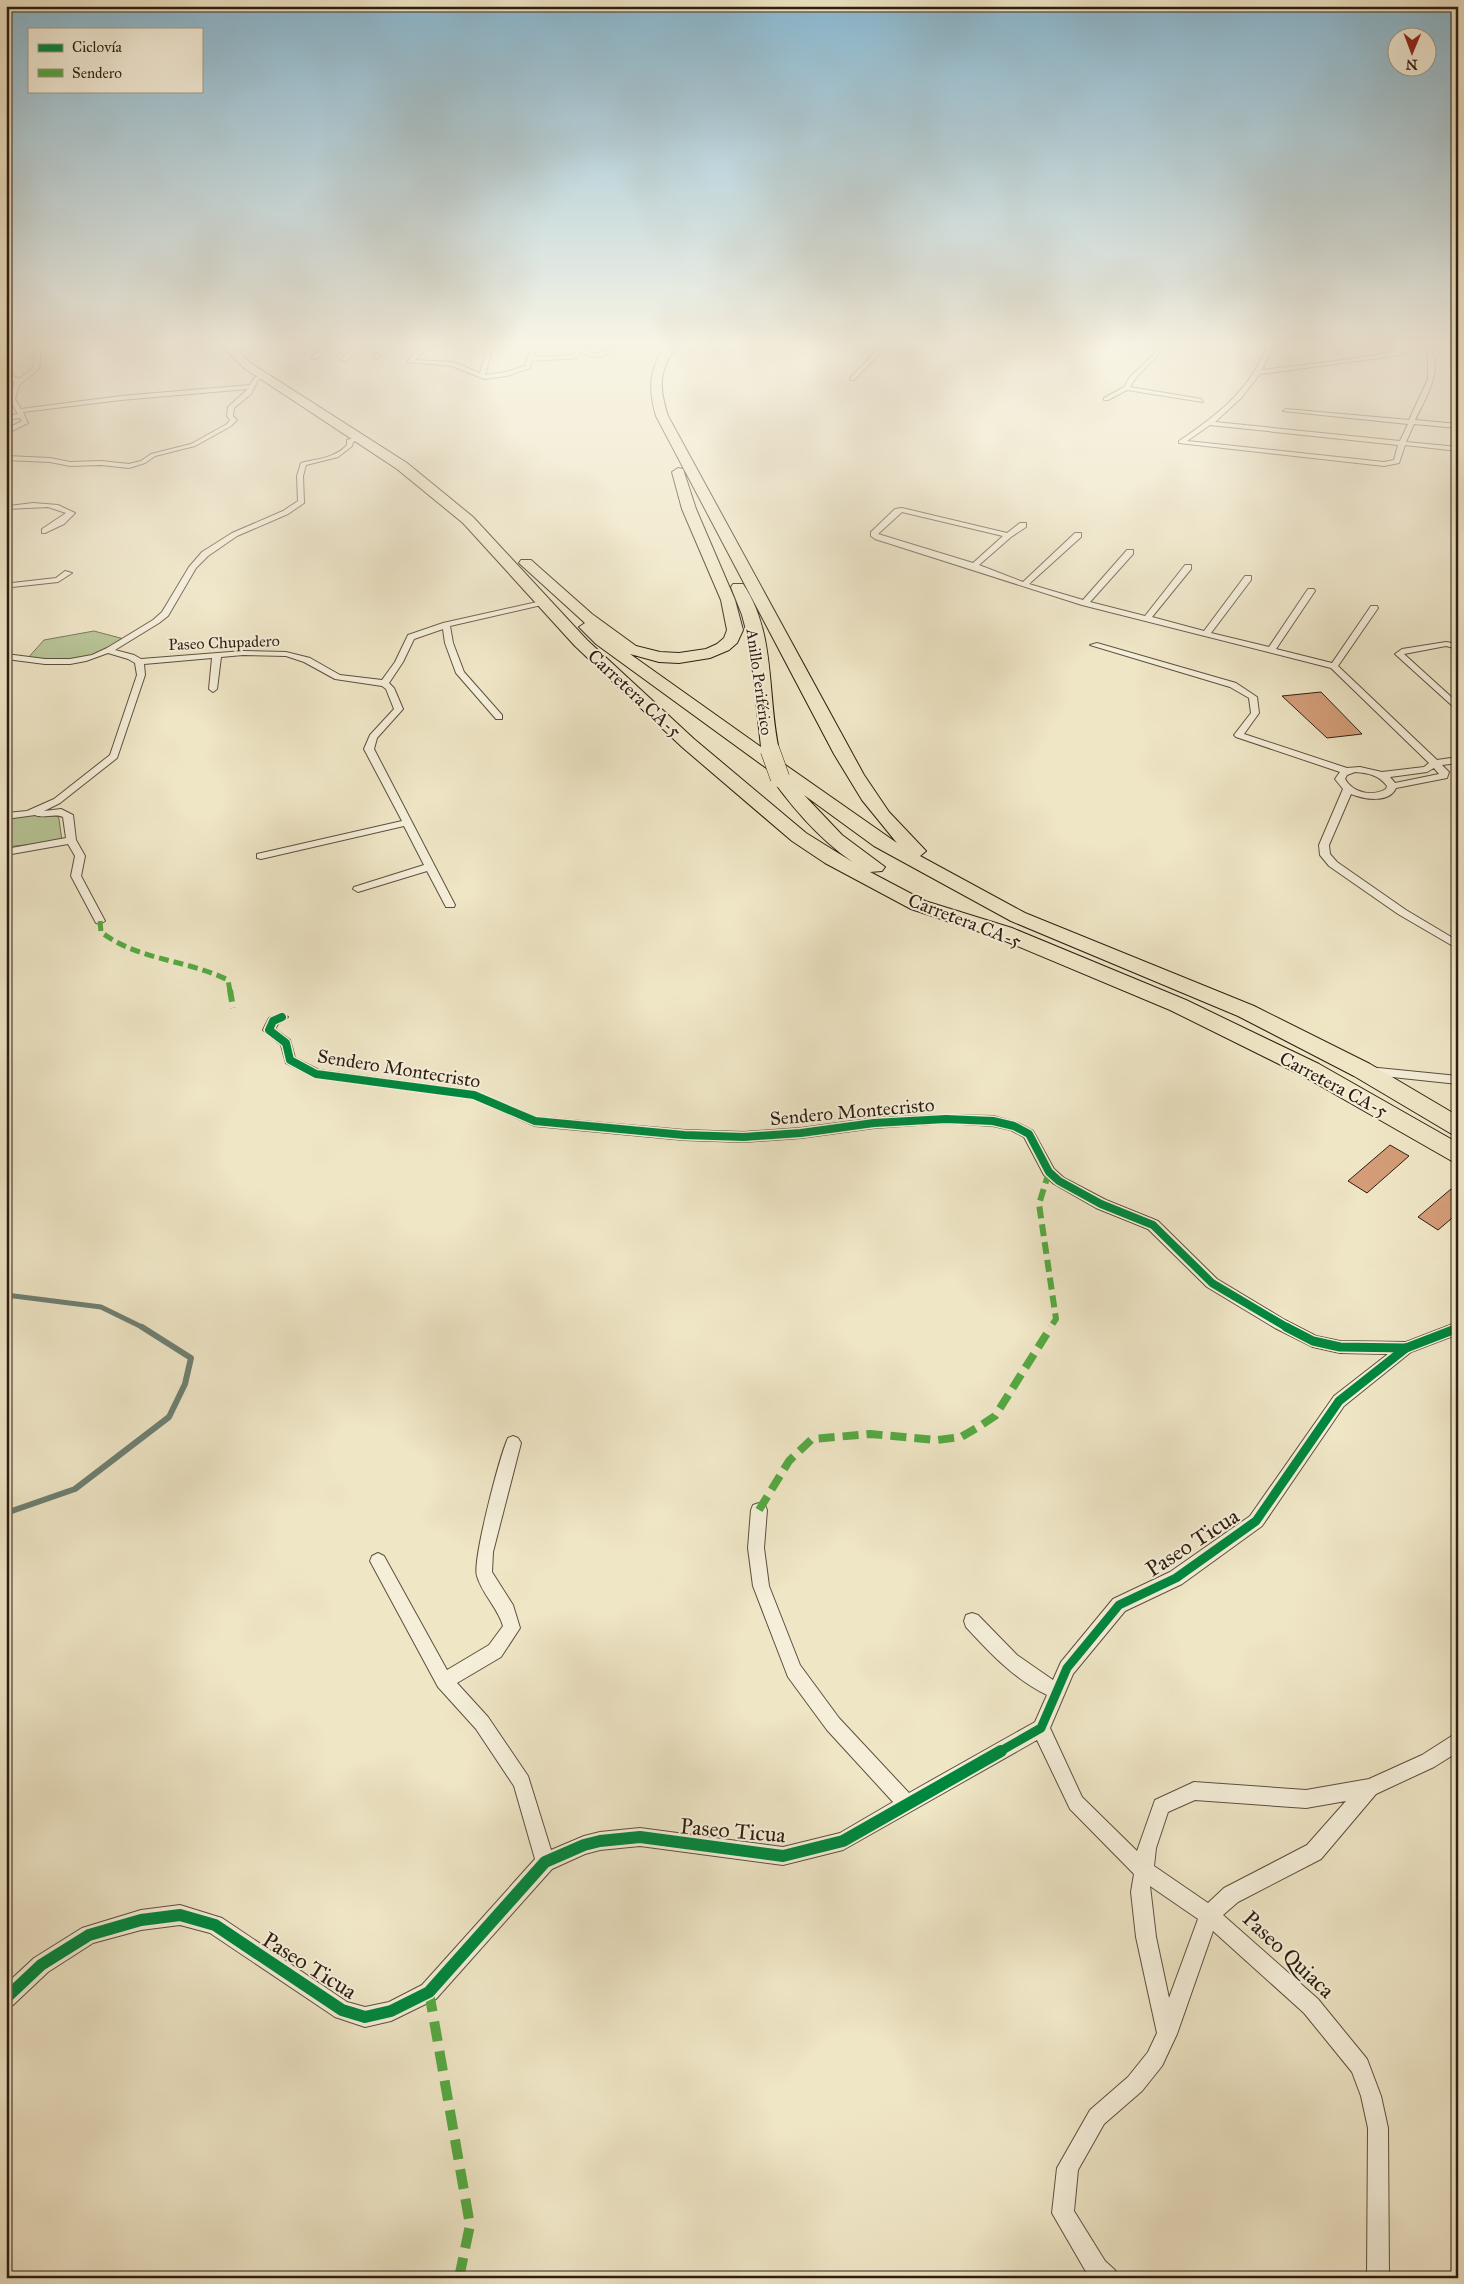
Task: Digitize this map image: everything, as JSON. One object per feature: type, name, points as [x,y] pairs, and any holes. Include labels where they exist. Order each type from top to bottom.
[{"type":"highway","points":[[372,447],[402,466],[587,617],[630,649],[652,656],[679,658],[710,653],[723,647],[731,640],[734,630],[728,600],[690,509],[678,472]]},
{"type":"highway","points":[[389,447],[416,463],[490,525]]},
{"type":"highway","name":"Anillo Periférico","points":[[665,447],[740,589],[752,622],[761,665],[765,728],[770,750],[780,778],[811,816],[861,860],[954,910],[1005,933]]},
{"type":"highway","name":"Anillo Periférico","points":[[679,447],[771,621],[873,806],[902,839],[940,872]]},
{"type":"highway","name":"Carretera CA-5","points":[[520,563],[602,641],[881,842],[940,872],[1018,917],[1246,1011],[1362,1070],[1458,1127]]},
{"type":"highway","name":"Carretera CA-5","points":[[520,563],[543,602],[688,743],[799,837],[832,859],[918,905],[1005,933],[1178,1005],[1319,1074],[1458,1154]]},
{"type":"street","points":[[6,458],[123,466],[139,464],[153,455],[184,447]]},
{"type":"street","points":[[6,656],[61,662],[82,660],[109,651],[124,639],[156,622],[165,614],[180,592],[196,562],[205,554],[237,534],[298,506],[302,502],[303,495],[299,487],[299,480],[303,464],[336,455],[349,447]]},
{"type":"street","points":[[1224,447],[1384,464],[1397,462],[1401,447]]},
{"type":"street","points":[[1435,447],[1458,449]]},
{"type":"street","points":[[7,511],[50,504],[59,506],[71,513],[61,522],[45,531]]},
{"type":"street","points":[[1008,535],[902,510],[898,511],[874,534],[878,537],[974,566],[1024,585],[1085,603],[1334,666],[1444,772],[1444,776],[1392,786]]},
{"type":"street","points":[[974,566],[1008,535],[1023,525]]},
{"type":"street","points":[[1024,585],[1078,535]]},
{"type":"street","points":[[1085,603],[1130,552]]},
{"type":"street","points":[[1146,618],[1188,566]]},
{"type":"street","points":[[6,577],[9,586],[58,580],[68,573]]},
{"type":"street","points":[[1207,633],[1248,578]]},
{"type":"street","points":[[1272,649],[1311,591]]},
{"type":"street","points":[[450,905],[369,749],[373,737],[399,709],[390,688],[384,683],[399,662],[411,637],[446,626],[543,602]]},
{"type":"street","points":[[1334,666],[1374,608]]},
{"type":"street","points":[[446,626],[449,643],[460,673],[499,717]]},
{"type":"street","points":[[1458,647],[1446,644],[1402,651],[1399,654],[1458,708]]},
{"type":"street","points":[[1094,645],[1233,685],[1253,697],[1255,713],[1239,735],[1347,771],[1364,770],[1380,775],[1389,781],[1392,786]]},
{"type":"street","points":[[29,814],[58,801],[114,756],[141,675],[139,662],[131,657],[109,651]]},
{"type":"street","name":"Paseo Chupadero","points":[[139,662],[252,653],[286,654],[307,660],[338,677],[373,684],[384,683]]},
{"type":"street","points":[[213,689],[217,655]]},
{"type":"street","points":[[1380,775],[1427,769],[1435,763],[1458,760]]},
{"type":"street","points":[[1347,771],[1341,774],[1340,779],[1348,790],[1356,794],[1385,795],[1392,786]]},
{"type":"street","points":[[1348,790],[1324,845],[1326,855],[1332,864],[1402,912],[1458,946]]},
{"type":"street","points":[[6,816],[61,812],[68,816],[71,840],[80,856],[76,876],[100,921]]},
{"type":"street","points":[[261,856],[406,823]]},
{"type":"street","points":[[6,852],[71,840]]},
{"type":"street","points":[[358,889],[429,866]]},
{"type":"street","name":"Sendero Montecristo","points":[[282,1017],[273,1021],[269,1030],[286,1043],[290,1060],[316,1074],[474,1095],[493,1100],[514,1114],[535,1122],[684,1135],[744,1137],[800,1133],[874,1123],[946,1119],[993,1121],[1014,1126],[1029,1134],[1049,1172],[1059,1181],[1102,1204],[1153,1225],[1212,1283],[1280,1324],[1313,1341],[1340,1347],[1406,1348]]},
{"type":"street","points":[[1362,1070],[1458,1080]]},
{"type":"street","name":"Paseo Ticua","points":[[6,1998],[41,1965],[89,1935],[141,1920],[180,1915],[215,1925],[342,2010],[365,2017],[391,2011],[429,1992],[545,1862],[584,1844],[640,1837],[783,1856],[844,1841],[1041,1728],[1066,1668],[1119,1605],[1176,1578],[1256,1521],[1339,1400],[1406,1348],[1458,1328]]},
{"type":"street","points":[[444,1681],[495,1651],[512,1628],[507,1611],[484,1574],[485,1552],[513,1443]]},
{"type":"street","points":[[759,1510],[756,1548],[761,1586],[794,1671],[833,1724],[908,1805]]},
{"type":"street","points":[[378,1561],[444,1681],[482,1722],[522,1782],[545,1862]]},
{"type":"street","points":[[972,1622],[1019,1668],[1040,1683],[1057,1691]]},
{"type":"street","name":"Paseo Quiaca","points":[[1041,1728],[1076,1803],[1142,1869],[1210,1915],[1311,2006],[1360,2066],[1371,2096],[1378,2128],[1378,2278]]},
{"type":"street","points":[[1166,2034],[1146,1937],[1140,1892],[1142,1869],[1161,1806],[1194,1792],[1306,1799],[1370,1788],[1428,1761],[1458,1741]]},
{"type":"street","points":[[1107,2278],[1097,2268],[1063,2213],[1068,2168],[1097,2117],[1135,2084],[1155,2059],[1210,1915],[1231,1895],[1314,1852],[1370,1788]]},
{"type":"green space","points":[[94,631],[124,639],[119,644],[82,660],[27,659],[44,640]]},
{"type":"green space","points":[[58,812],[62,841],[6,847],[6,815]]},
{"type":"building","points":[[1321,692],[1362,734],[1327,738],[1282,696]]},
{"type":"building","points":[[1390,1145],[1409,1156],[1367,1193],[1348,1181]]},
{"type":"building","points":[[1451,1189],[1458,1193],[1458,1213],[1438,1230],[1418,1217]]},
{"type":"waterway","points":[[6,1295],[101,1307],[142,1327]]},
{"type":"waterway","points":[[6,1513],[75,1489],[169,1417],[185,1384],[191,1358],[142,1327]]},
{"type":"marked path","points":[[100,921],[101,932],[115,943],[130,950],[213,972],[228,980],[233,1008]]},
{"type":"marked path","points":[[759,1510],[789,1461],[812,1439],[870,1434],[937,1440],[961,1437],[995,1416],[1056,1319],[1039,1204],[1049,1172]]},
{"type":"marked path","points":[[429,1992],[448,2109],[470,2225],[459,2278]]},
{"type":"cycle path","points":[[282,1017],[273,1021],[269,1030],[286,1043],[290,1060],[316,1074],[474,1095],[490,1100],[535,1121],[684,1135],[744,1137],[801,1133],[874,1123],[946,1119],[993,1121],[1014,1126],[1029,1134],[1049,1172],[1059,1181],[1101,1204],[1153,1225],[1212,1283],[1280,1324],[1313,1341],[1340,1347],[1406,1348]]},
{"type":"cycle path","points":[[6,1998],[41,1965],[89,1935],[141,1920],[180,1915],[215,1925],[342,2010],[365,2017],[391,2011],[429,1992],[545,1862],[584,1845],[600,1841],[640,1837],[783,1856],[843,1841],[1041,1728],[1067,1668],[1119,1605],[1176,1578],[1256,1521],[1339,1401],[1406,1348],[1458,1328]]}]
